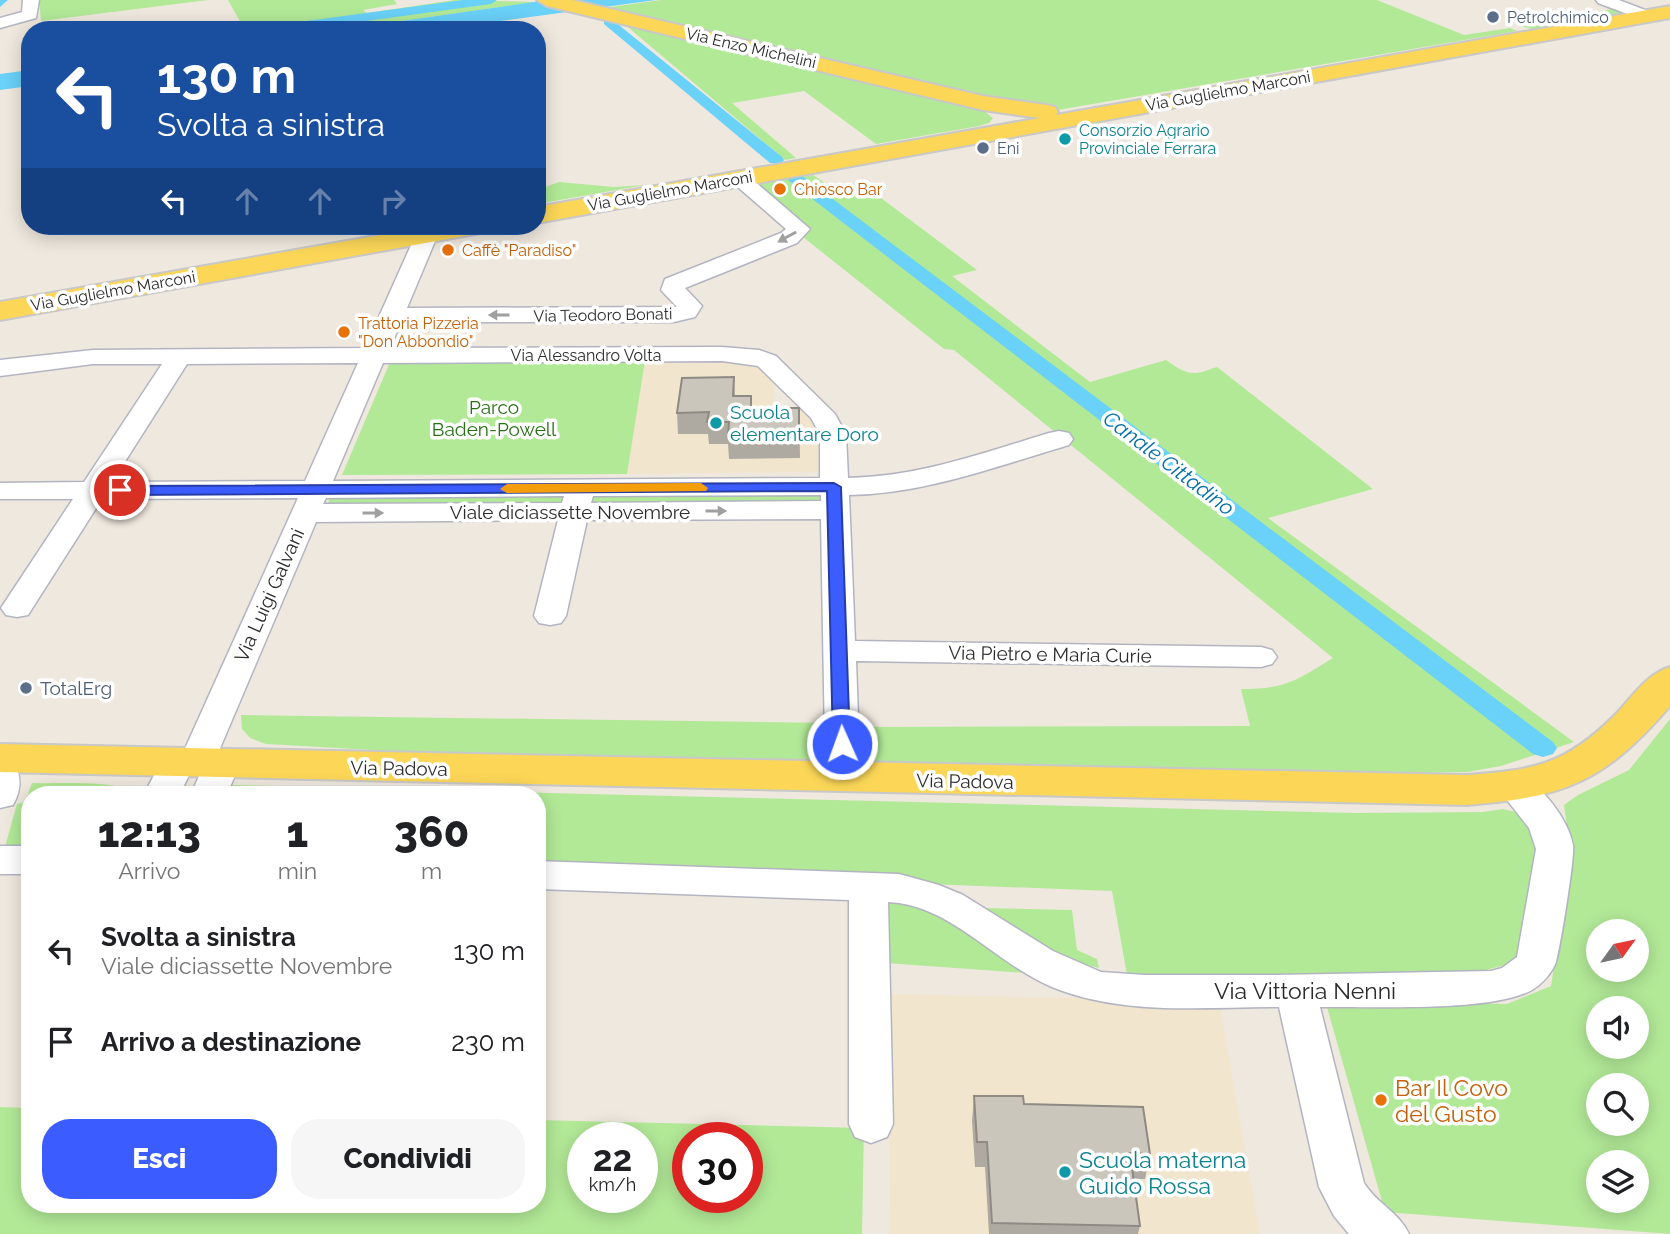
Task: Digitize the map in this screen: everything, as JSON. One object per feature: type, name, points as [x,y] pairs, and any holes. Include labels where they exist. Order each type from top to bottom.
[{"type":"main road","name":"Via Enzo Michelini","points":[[547,0],[955,97],[1005,113],[1031,126]]},
{"type":"main road","name":"Via Guglielmo Marconi","points":[[546,213],[1670,12]]},
{"type":"main road","name":"Via Enzo Michelini","points":[[1005,113],[1114,111]]},
{"type":"main road","points":[[975,136],[1004,125],[1005,113]]},
{"type":"main road","name":"Via Guglielmo Marconi","points":[[0,311],[421,235]]},
{"type":"main road","name":"Via Padova","points":[[0,758],[193,776],[1428,791],[1514,786],[1545,781],[1594,757],[1614,742],[1670,680]]},
{"type":"street","points":[[0,23],[30,15],[31,0]]},
{"type":"street","points":[[1604,0],[1647,16]]},
{"type":"street","name":"Via Teodoro Bonati","points":[[391,315],[674,315],[687,312],[690,306],[673,290],[673,284],[789,238],[797,231],[797,225],[739,178]]},
{"type":"street","name":"Via Luigi Galvani","points":[[193,776],[427,235]]},
{"type":"street","name":"Via Alessandro Volta","points":[[0,368],[93,356],[722,354],[759,357],[830,425],[835,499]]},
{"type":"street","points":[[17,608],[180,355]]},
{"type":"street","name":"Viale diciassette Novembre","points":[[0,491],[92,491],[310,501],[835,499],[913,481],[1059,439]]},
{"type":"street","points":[[835,499],[842,744]]},
{"type":"street","points":[[550,617],[577,500]]},
{"type":"street","name":"Via Pietro e Maria Curie","points":[[839,651],[1261,656]]},
{"type":"street","points":[[0,768],[4,784],[0,796]]},
{"type":"street","name":"Via Vittoria Nenni","points":[[883,888],[942,900],[1041,962],[1086,984],[1110,990],[1296,993],[1491,987],[1511,982],[1528,973],[1535,962],[1555,849],[1553,836],[1546,824],[1514,786]]},
{"type":"street","points":[[0,860],[21,860]]},
{"type":"street","points":[[546,874],[883,888],[871,1124]]},
{"type":"street","points":[[1296,993],[1342,1187],[1350,1205],[1366,1222],[1385,1234]]},
{"type":"shaded area","points":[[739,360],[761,367],[775,380],[772,410],[809,410],[820,421],[825,472],[627,474],[645,361]]},
{"type":"shaded area","points":[[887,994],[1219,1001],[1260,1234],[890,1234]]},
{"type":"green space","points":[[39,0],[208,0],[41,21]]},
{"type":"green space","points":[[228,0],[394,0],[397,4],[363,10],[367,13],[455,0],[536,2],[402,21],[240,21]]},
{"type":"green space","points":[[661,0],[1377,0],[1464,35],[1510,28],[1517,31],[1058,110],[1029,108],[603,8]]},
{"type":"green space","points":[[1618,8],[1625,12],[1537,30],[1519,26]]},
{"type":"green space","points":[[623,23],[972,107],[993,118],[989,123],[979,126],[876,144],[804,91],[732,103],[796,158],[785,160]]},
{"type":"green space","points":[[813,175],[837,191],[865,186],[977,270],[952,276],[1090,382],[1166,360],[1191,373],[1217,367],[1373,489],[1268,518],[1574,742],[1501,766],[1467,772],[1344,773],[513,758],[266,744],[250,738],[242,729],[241,715],[832,723],[831,747],[865,747],[864,727],[1250,726],[1241,689],[1290,682],[1333,658],[954,350],[944,349],[803,237],[754,185]]},
{"type":"green space","points":[[559,182],[614,187],[645,185],[546,202],[546,187]]},
{"type":"green space","name":"Parco Baden-Powell","points":[[645,361],[627,474],[342,475],[390,362]]},
{"type":"green space","points":[[828,495],[828,504],[586,506],[588,496]]},
{"type":"green space","points":[[569,497],[567,505],[327,506],[330,498]]},
{"type":"green space","points":[[1670,719],[1670,1234],[1385,1212],[1325,1000],[1507,1004],[1551,986],[1571,856],[1564,805],[1578,795],[1629,770]]},
{"type":"green space","points":[[32,783],[71,783],[116,786],[31,786]]},
{"type":"green space","points":[[546,793],[1354,813],[1483,812],[1503,809],[1520,813],[1542,853],[1521,954],[1508,964],[1461,977],[1127,975],[1112,891],[546,869]]},
{"type":"green space","points":[[21,803],[21,854],[3,854],[17,804]]},
{"type":"green space","points":[[884,900],[907,900],[947,918],[1039,974],[886,963]]},
{"type":"green space","points":[[980,908],[1072,910],[1077,950],[1097,959],[1099,968],[1057,957]]},
{"type":"green space","points":[[0,1107],[21,1108],[21,1213],[546,1213],[546,1120],[619,1122],[567,1122],[567,1213],[658,1213],[658,1123],[672,1123],[672,1213],[763,1213],[763,1126],[864,1128],[862,1234],[0,1234]]},
{"type":"water","points":[[548,0],[656,0],[501,21],[401,21]]},
{"type":"water","points":[[21,71],[21,87],[0,90],[0,74]]},
{"type":"building","points":[[734,377],[733,396],[751,396],[751,408],[799,408],[799,436],[728,437],[729,422],[707,422],[709,412],[677,413],[682,378]]},
{"type":"building","name":"Scuola materna Guido Rossa","points":[[974,1096],[1023,1096],[1024,1104],[1143,1107],[1150,1154],[1130,1153],[1140,1226],[992,1223],[987,1142],[977,1142]]},
{"type":"waterway","points":[[336,21],[491,0]]},
{"type":"waterway","points":[[609,21],[776,160]]},
{"type":"waterway","name":"Canale Cittadino","points":[[795,178],[1543,748]]},
{"type":"slow traffic","points":[[507,489],[701,488]]},
{"type":"place","name":"Petrolchimico","points":[[1493,17]]},
{"type":"place","name":"Consorzio Agrario Provinciale Ferrara","points":[[1065,139]]},
{"type":"place","name":"Eni","points":[[983,148]]},
{"type":"place","name":"Chiosco Bar","points":[[780,189]]},
{"type":"place","name":"Caffè \"Paradiso\"","points":[[448,250]]},
{"type":"place","name":"Trattoria Pizzeria \"Don Abbondio\"","points":[[344,332]]},
{"type":"place","name":"Scuola elementare Doro","points":[[716,423]]},
{"type":"place","name":"TotalErg","points":[[26,688]]},
{"type":"place","name":"Bar Il Covo del Gusto","points":[[1381,1100]]},
{"type":"place","name":"Scuola materna Guido Rossa","points":[[1065,1172]]},
{"type":"route","points":[[120,490],[834,487],[842,744]]}]
